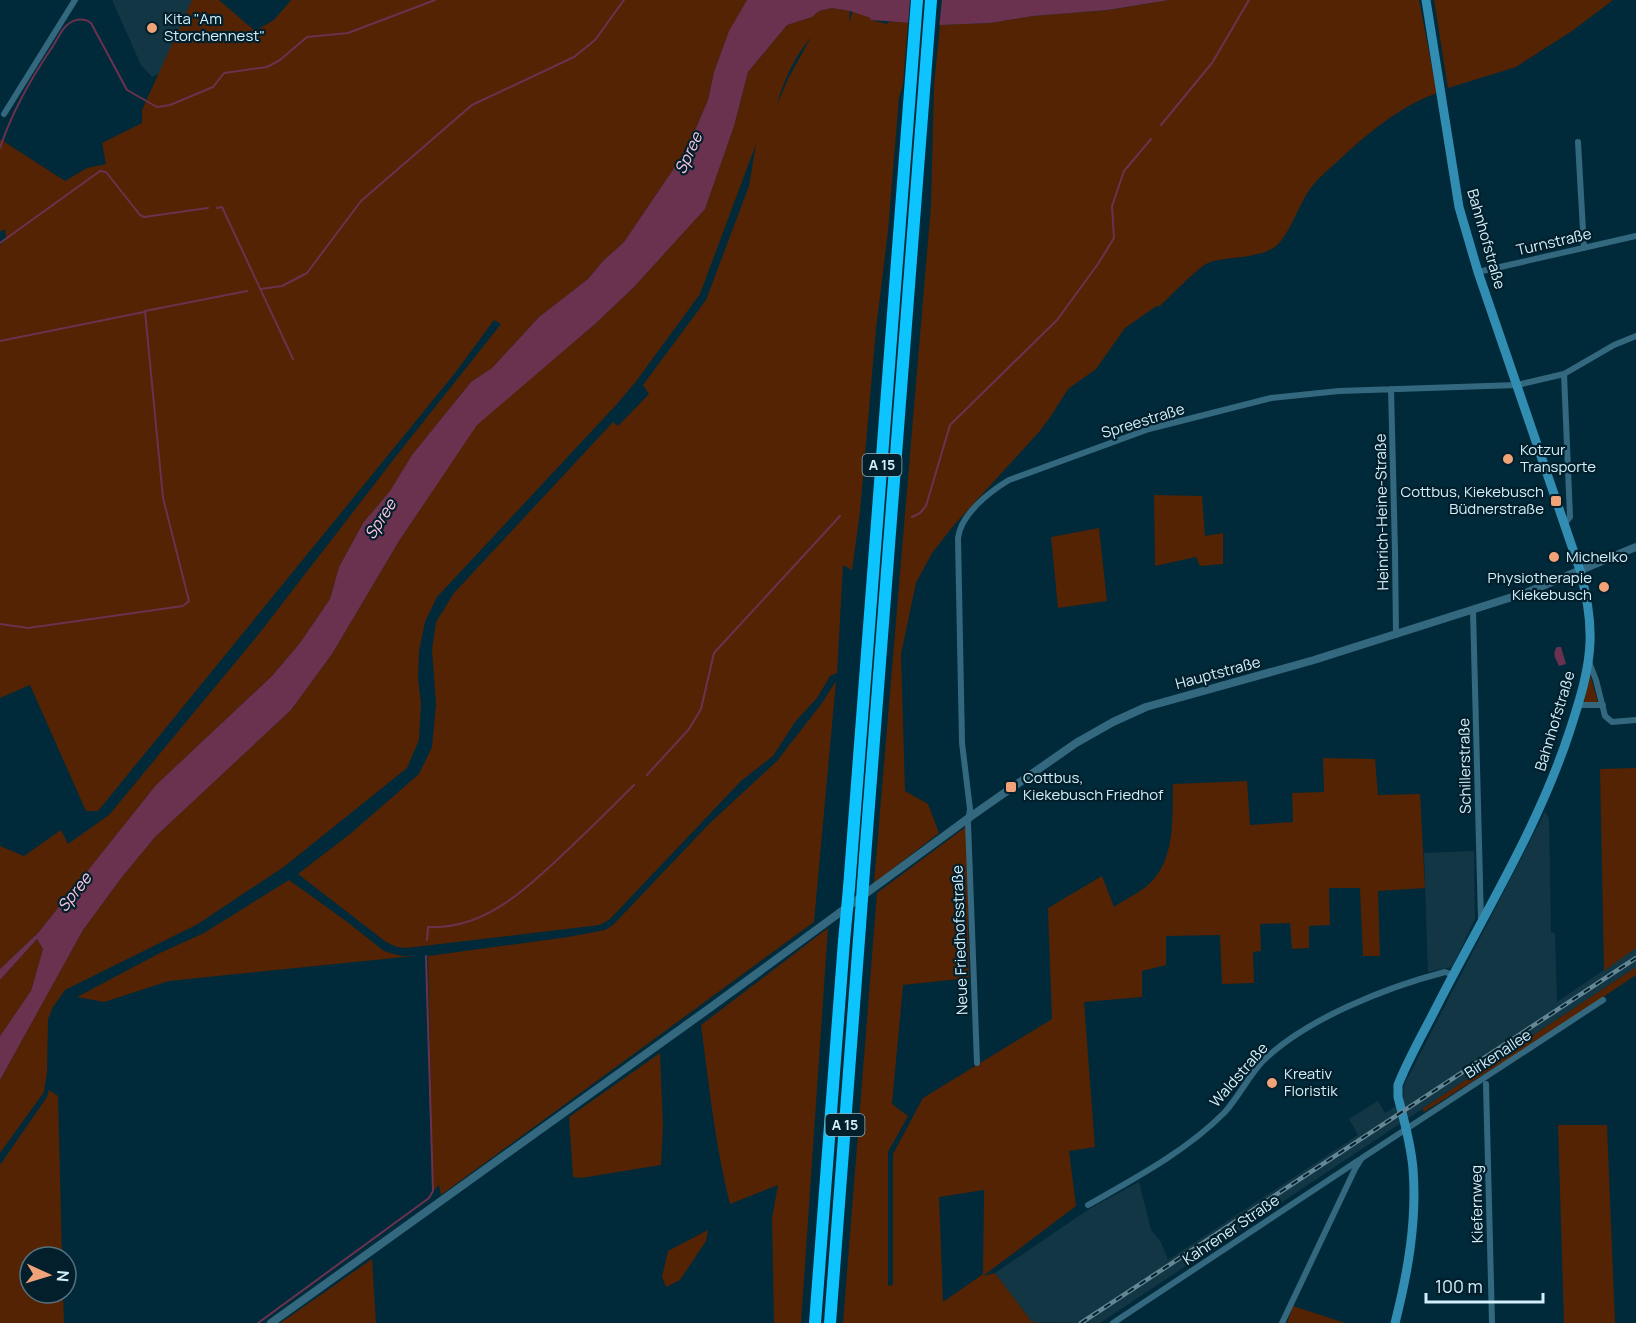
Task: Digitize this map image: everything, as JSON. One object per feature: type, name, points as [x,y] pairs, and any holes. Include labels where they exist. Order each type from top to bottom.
[{"type":"highway","name":"A 15","points":[[815,1323],[917,0]]},
{"type":"highway","name":"A 15","points":[[830,1323],[931,0]]},
{"type":"main road","name":"Bahnhofstraße","points":[[1395,1323],[1407,1273],[1414,1224],[1413,1168],[1398,1097],[1398,1085],[1543,804],[1560,763],[1578,705],[1589,661],[1590,622],[1587,596],[1580,570],[1478,272],[1459,207],[1426,0]]},
{"type":"street","points":[[4,114],[75,0]]},
{"type":"street","points":[[1578,142],[1584,248]]},
{"type":"street","name":"Turnstraße","points":[[1478,272],[1636,236]]},
{"type":"street","name":"Spreestraße","points":[[970,817],[962,742],[958,538],[959,527],[965,518],[996,488],[1009,480],[1149,429],[1271,398],[1339,391],[1517,385],[1564,374],[1614,345],[1636,336]]},
{"type":"street","points":[[1564,374],[1570,517],[1564,524]]},
{"type":"street","name":"Heinrich-Heine-Straße","points":[[1390,389],[1396,635]]},
{"type":"street","points":[[1580,570],[1636,547]]},
{"type":"street","name":"Hauptstraße","points":[[271,1323],[707,1010],[970,817],[1076,743],[1130,714],[1163,702],[1277,672],[1396,635],[1528,592],[1580,570]]},
{"type":"street","name":"Schillerstraße","points":[[1473,609],[1481,922]]},
{"type":"street","points":[[1589,661],[1605,716],[1612,722],[1636,720]]},
{"type":"street","points":[[1578,705],[1603,705]]},
{"type":"street","name":"Neue Friedhofsstraße","points":[[970,817],[968,823],[977,1063]]},
{"type":"street","name":"Waldstraße","points":[[1088,1205],[1172,1156],[1224,1113],[1261,1063],[1300,1032],[1334,1012],[1422,978],[1445,972],[1453,975]]},
{"type":"street","name":"Birkenallee","points":[[1406,1128],[1603,1000]]},
{"type":"street","name":"Kiefernweg","points":[[1486,1084],[1491,1323]]},
{"type":"street","name":"Kahrener Straße","points":[[1113,1323],[1406,1128]]},
{"type":"street","name":"Kahrener Straße","points":[[1282,1323],[1362,1158]]},
{"type":"shaded area","name":"Kita \"Am Storchennest\"","points":[[112,0],[192,0],[160,73],[152,77],[141,65]]},
{"type":"shaded area","points":[[192,0],[219,0],[255,31],[274,20],[291,0],[747,0],[729,32],[714,72],[708,100],[687,149],[624,242],[603,261],[588,279],[539,317],[492,368],[471,382],[412,455],[390,491],[363,523],[339,567],[330,599],[300,643],[272,676],[156,785],[38,933],[0,969],[0,846],[24,856],[61,830],[68,844],[109,815],[258,635],[501,324],[494,320],[455,373],[98,811],[86,811],[30,685],[0,698],[0,245],[6,240],[5,229],[0,232],[0,139],[65,181],[87,168],[106,164],[102,143],[142,123],[142,110]]},
{"type":"shaded area","points":[[1169,0],[1419,0],[1437,93],[1385,122],[1361,140],[1316,181],[1280,243],[1275,247],[1251,256],[1208,263],[1160,306],[1155,307],[1125,328],[1096,369],[1068,389],[1039,432],[954,525],[932,553],[916,583],[901,654],[905,791],[928,804],[939,833],[874,883],[931,205],[934,86],[940,25],[990,23],[1033,16],[1109,10]]},
{"type":"shaded area","points":[[1434,0],[1613,0],[1572,31],[1516,67],[1448,88]]},
{"type":"shaded area","points":[[832,8],[850,11],[849,22],[853,11],[871,20],[887,24],[888,22],[908,22],[876,329],[860,512],[852,570],[843,565],[837,673],[830,676],[817,698],[795,722],[773,756],[741,781],[610,919],[600,925],[406,948],[397,947],[386,942],[298,874],[350,834],[419,774],[432,747],[436,704],[432,650],[436,622],[454,593],[613,422],[618,426],[649,394],[643,385],[706,300],[749,186],[756,144],[700,294],[617,404],[437,597],[425,622],[419,651],[418,678],[421,704],[419,740],[407,768],[285,866],[198,924],[65,990],[48,1019],[47,1072],[44,1092],[0,1153],[0,1080],[83,930],[155,837],[291,710],[332,654],[399,541],[477,424],[595,324],[633,288],[705,209],[734,126],[748,72],[787,25],[812,17],[819,11]],"holes":[[[811,37],[777,105],[790,69]]]},
{"type":"shaded area","points":[[1154,495],[1202,496],[1205,536],[1223,533],[1223,564],[1200,566],[1196,557],[1155,566]]},
{"type":"shaded area","points":[[1099,528],[1107,601],[1058,608],[1051,537]]},
{"type":"shaded area","points":[[1590,674],[1598,703],[1584,702]]},
{"type":"shaded area","points":[[836,681],[814,922],[441,1195],[439,1185],[433,1191],[428,956],[568,937],[605,930],[613,925],[710,823],[777,761]]},
{"type":"shaded area","points":[[1323,758],[1375,759],[1378,795],[1420,794],[1425,888],[1378,891],[1380,956],[1363,956],[1360,888],[1329,888],[1330,925],[1309,926],[1309,948],[1292,949],[1290,923],[1260,924],[1261,951],[1253,952],[1254,983],[1222,984],[1220,935],[1166,936],[1166,965],[1142,971],[1142,997],[1084,1002],[1095,1147],[1069,1151],[1076,1206],[983,1276],[995,1273],[1032,1322],[1044,1323],[843,1323],[877,893],[967,826],[969,978],[903,985],[892,1104],[908,1116],[888,1152],[888,1286],[893,1285],[893,1154],[923,1098],[1052,1019],[1048,908],[1102,876],[1114,907],[1150,883],[1164,862],[1168,849],[1172,823],[1173,784],[1247,781],[1250,825],[1293,822],[1292,793],[1324,792]],"holes":[[[984,1190],[983,1274],[943,1302],[939,1197]]]},
{"type":"shaded area","points":[[1636,768],[1636,948],[1604,971],[1600,769]]},
{"type":"shaded area","points":[[1545,812],[1549,818],[1551,932],[1555,933],[1557,1002],[1636,948],[1636,967],[1100,1323],[1032,1322],[995,1273],[1089,1209],[1139,1182],[1151,1230],[1161,1242],[1168,1260],[1358,1135],[1349,1119],[1378,1101],[1385,1113],[1403,1102],[1404,1085]]},
{"type":"shaded area","points":[[1474,851],[1475,919],[1452,967],[1428,972],[1424,853]]},
{"type":"shaded area","points":[[289,880],[384,951],[402,956],[414,956],[169,981],[104,1002],[77,997],[160,953],[204,933]]},
{"type":"shaded area","points":[[828,928],[801,1323],[774,1323],[772,1218],[778,1185],[730,1204],[716,1137],[701,1025]]},
{"type":"shaded area","points":[[37,939],[43,949],[31,991],[0,1036],[0,980]]},
{"type":"shaded area","points":[[1636,967],[1636,975],[1542,1038],[1424,1112],[1422,1109]]},
{"type":"shaded area","points":[[660,1053],[663,1126],[661,1165],[581,1178],[573,1177],[569,1117]]},
{"type":"shaded area","points":[[49,1090],[58,1096],[62,1245],[18,1245],[18,1305],[63,1305],[64,1323],[0,1323],[0,1165],[47,1097]]},
{"type":"shaded area","points":[[1558,1125],[1607,1125],[1615,1323],[1564,1323]]},
{"type":"shaded area","points":[[708,1230],[706,1241],[680,1280],[666,1287],[662,1277],[668,1251]]},
{"type":"shaded area","points":[[372,1259],[376,1323],[280,1323],[289,1317]]},
{"type":"shaded area","points":[[1293,1306],[1345,1323],[1287,1323]]},
{"type":"water","name":"Spree","points":[[747,0],[1169,0],[1108,10],[1033,16],[990,23],[940,25],[870,20],[871,18],[850,11],[832,8],[787,25],[748,72],[734,126],[705,209],[633,288],[595,324],[477,425],[399,541],[332,654],[291,710],[155,837],[83,930],[0,1080],[0,1036],[31,991],[43,949],[37,939],[0,980],[0,969],[38,933],[156,785],[272,676],[300,643],[330,599],[339,567],[363,523],[390,491],[412,455],[471,382],[492,368],[539,317],[588,279],[603,261],[624,242],[687,149],[708,100],[714,72],[729,31]]},
{"type":"water","points":[[1557,647],[1561,647],[1566,664],[1559,666],[1554,655]]},
{"type":"pier","points":[[910,0],[942,0],[939,28],[908,25]]},
{"type":"waterway","points":[[0,148],[29,84],[62,31],[75,20],[82,19],[91,23],[127,90],[157,107],[170,105],[213,87],[224,73],[267,67],[280,60],[307,37],[348,33],[435,0]]},
{"type":"waterway","points":[[261,289],[282,286],[307,273],[361,201],[472,105],[574,57],[595,40],[624,0]]},
{"type":"waterway","points":[[1161,125],[1212,63],[1249,0]]},
{"type":"waterway","points":[[912,517],[926,506],[950,425],[1057,320],[1098,264],[1114,238],[1112,206],[1124,171],[1151,139]]},
{"type":"waterway","points":[[0,243],[100,171],[106,172],[144,217],[208,208]]},
{"type":"waterway","points":[[217,208],[222,207],[293,359]]},
{"type":"waterway","points":[[0,624],[28,628],[183,606],[189,601],[163,498],[145,311],[247,291]]},
{"type":"waterway","points":[[0,341],[144,312]]},
{"type":"waterway","points":[[647,775],[689,729],[701,709],[714,653],[840,516]]},
{"type":"waterway","points":[[427,940],[428,927],[448,926],[483,916],[515,896],[568,850],[634,785]]},
{"type":"waterway","points":[[258,1323],[429,1198],[433,1191],[426,956]]},
{"type":"railway","points":[[1081,1323],[1636,958]]},
{"type":"place","name":"Kita \"Am Storchennest\"","points":[[152,28]]},
{"type":"place","name":"Kotzur Transporte","points":[[1508,459]]},
{"type":"place","name":"Cottbus, Kiekebusch Büdnerstraße","points":[[1556,501]]},
{"type":"place","name":"Michelko","points":[[1554,557]]},
{"type":"place","name":"Physiotherapie Kiekebusch","points":[[1604,587]]},
{"type":"place","name":"Cottbus, Kiekebusch Friedhof","points":[[1011,787]]},
{"type":"place","name":"Kreativ Floristik","points":[[1272,1083]]}]
